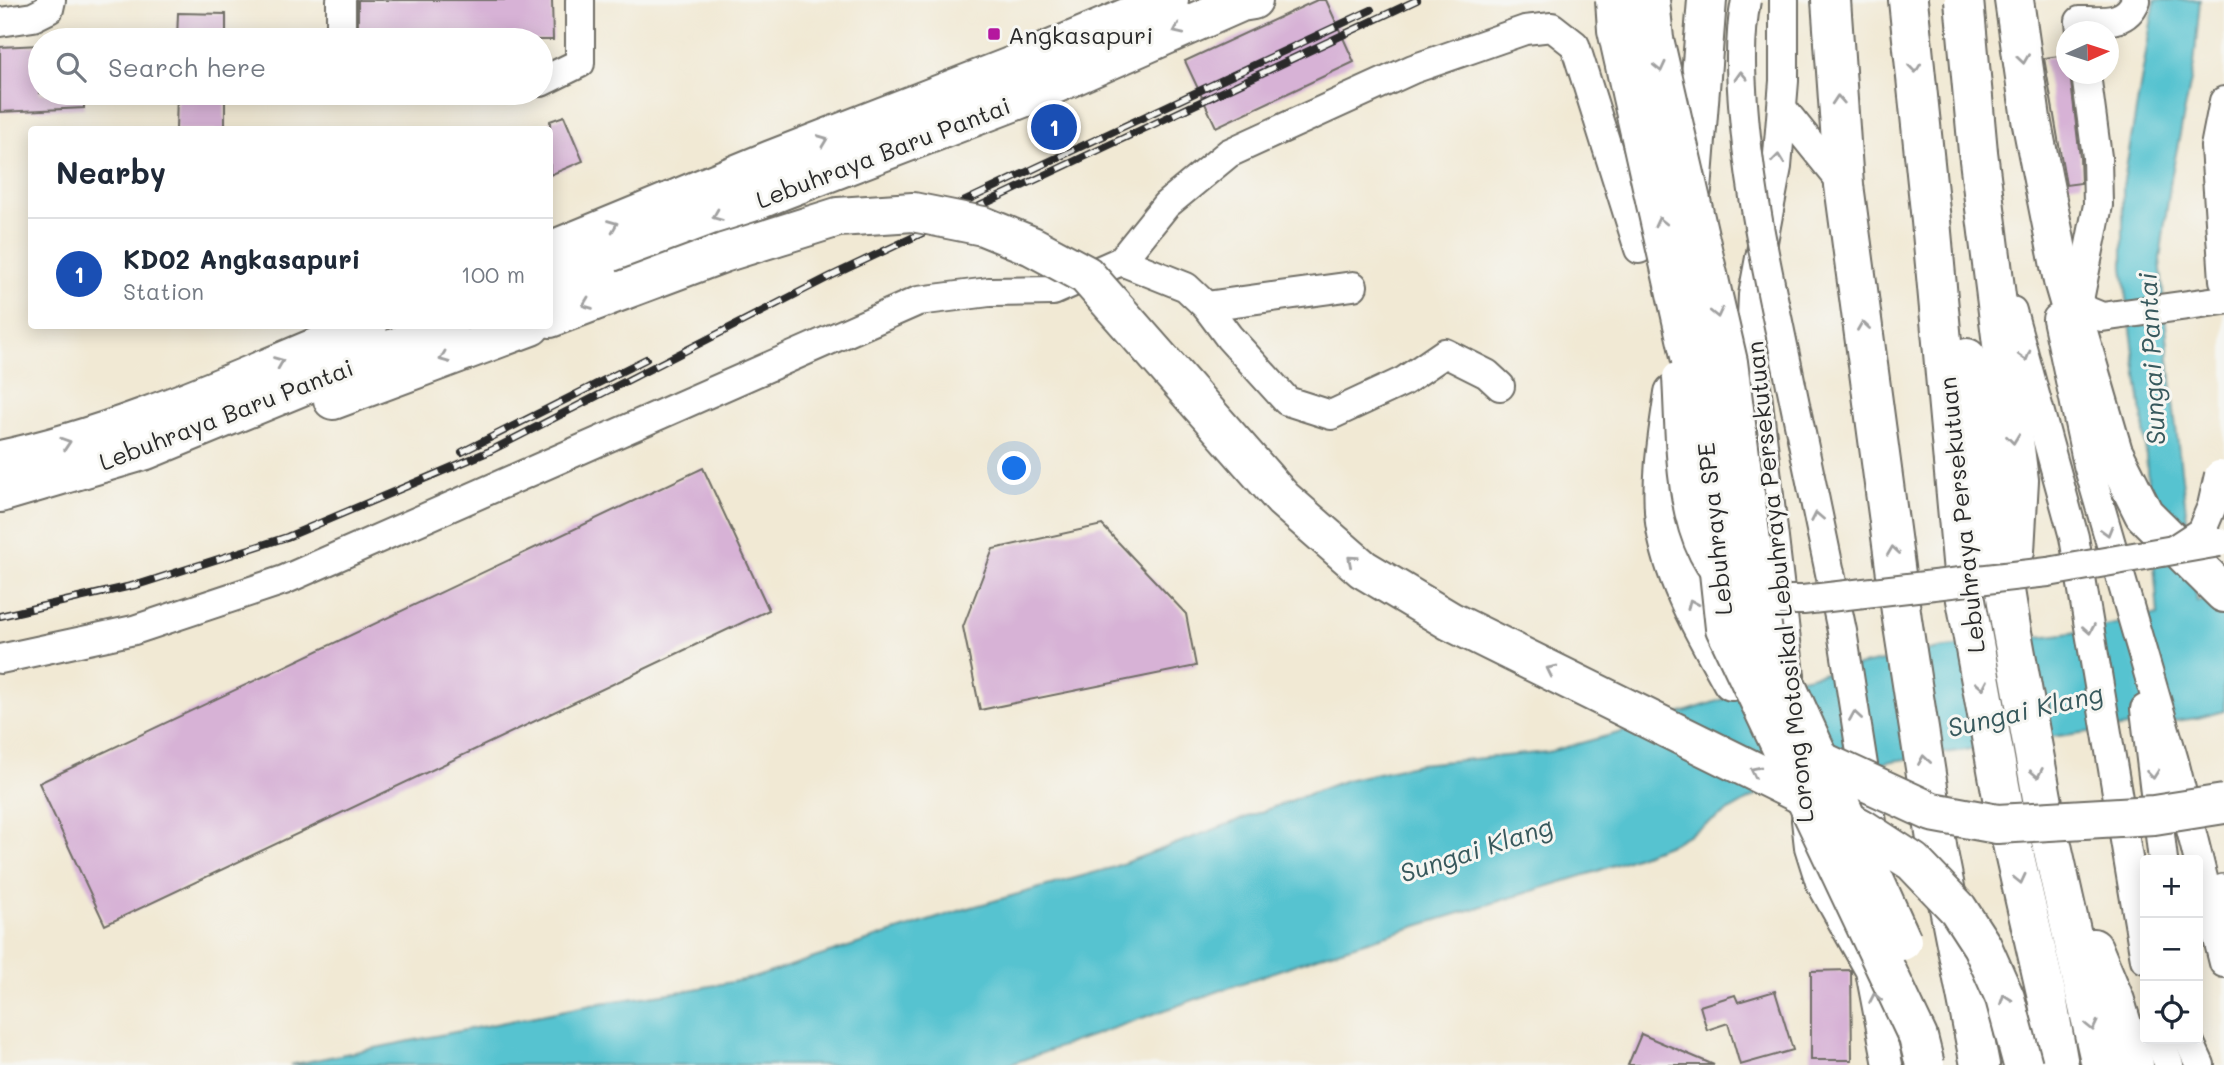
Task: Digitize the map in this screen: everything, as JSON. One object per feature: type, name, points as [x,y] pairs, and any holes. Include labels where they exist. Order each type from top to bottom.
[{"type":"highway","name":"Lebuhraya Baru Pantai","points":[[553,250],[771,160],[1010,67],[1130,10],[1169,0]]},
{"type":"highway","name":"Lebuhraya Baru Pantai","points":[[553,284],[780,191],[1023,98],[1241,2],[1253,0]]},
{"type":"highway","name":"Lebuhraya SPE","points":[[1615,0],[1617,30],[1701,405],[1725,628],[1918,1037],[1925,1065]]},
{"type":"highway","name":"Lebuhraya SPE","points":[[1650,0],[1654,39],[1728,362],[1763,634],[1940,1026],[1969,1059]]},
{"type":"highway","points":[[1707,0],[1677,377],[1665,458],[1665,522],[1677,570],[1699,620],[1735,686],[1781,741],[1835,769],[1932,812],[1997,824],[2154,815],[2224,804]]},
{"type":"highway","points":[[1831,0],[1844,185],[1902,619],[1969,1059]]},
{"type":"highway","name":"Lebuhraya Persekutuan","points":[[1908,0],[1965,594],[2005,813],[2047,997],[2059,1065]]},
{"type":"highway","points":[[1962,0],[2019,480],[2011,627]]},
{"type":"highway","points":[[2014,0],[2031,119],[2100,458],[2144,514],[2224,593]]},
{"type":"highway","points":[[553,317],[723,253],[838,218],[913,212],[983,226],[1032,246],[1086,275],[1283,499],[1363,569],[1450,621],[1796,792],[1861,828],[1913,862],[1958,909],[1982,946],[2005,998],[2023,1065]]},
{"type":"highway","points":[[1931,221],[1963,333],[2045,814],[2101,1065]]},
{"type":"highway","name":"Lebuhraya Baru Pantai","points":[[0,460],[36,453],[140,419],[361,329]]},
{"type":"highway","name":"Lebuhraya Baru Pantai","points":[[0,493],[146,450],[442,329]]},
{"type":"highway","points":[[146,450],[222,442],[523,329]]},
{"type":"highway","points":[[2056,864],[2115,1001],[2134,1065]]},
{"type":"main road","points":[[2224,892],[2224,898]]},
{"type":"street","points":[[0,2],[0,22],[33,18],[49,9],[51,0]]},
{"type":"street","points":[[341,0],[341,28]]},
{"type":"street","points":[[553,76],[580,63],[580,0]]},
{"type":"street","points":[[1746,0],[1741,28],[1740,79],[1750,179],[1842,631],[1909,1065]]},
{"type":"street","name":"Lorong Motosikal Lebuhraya Persekutuan","points":[[1784,0],[1782,108],[1777,167],[1753,295],[1751,342],[1809,847],[1820,883],[1870,971],[1888,1065]]},
{"type":"street","points":[[1962,0],[1997,260],[2074,537],[2140,928]]},
{"type":"street","points":[[2080,21],[2119,20],[2132,10],[2136,0]]},
{"type":"street","points":[[0,659],[134,630],[284,580],[918,301],[989,292],[1053,291],[1121,261],[1166,205],[1229,153],[1413,69],[1525,30],[1552,27],[1574,45],[1639,249]]},
{"type":"street","points":[[2087,84],[2097,157],[2098,205],[2079,300],[2085,310],[2102,317],[2224,300]]},
{"type":"street","points":[[2224,101],[2215,147],[2224,280]]},
{"type":"street","points":[[1782,108],[1844,185]]},
{"type":"street","points":[[1121,261],[1186,287],[1206,306],[1229,337],[1287,401],[1331,415],[1404,381],[1445,353],[1487,374],[1500,386]]},
{"type":"street","points":[[1206,306],[1353,286]]},
{"type":"street","points":[[1677,377],[1683,474],[1695,538],[1706,559],[1738,591],[1774,600],[1803,600],[2048,572],[2222,541]]},
{"type":"street","points":[[2100,458],[2137,634],[2174,761],[2224,963]]},
{"type":"street","points":[[2170,552],[2201,532],[2212,506],[2219,475]]},
{"type":"street","points":[[2137,634],[2162,855]]},
{"type":"street","points":[[2161,1044],[2169,1065]]},
{"type":"street","points":[[2190,1044],[2200,1065]]},
{"type":"water","points":[[2155,0],[2200,0],[2194,65],[2171,178],[2160,259],[2173,403],[2197,602],[2224,591],[2224,711],[2198,718],[1893,761],[1813,778],[1757,795],[1675,842],[1598,871],[1325,954],[1008,1065],[290,1065],[601,1003],[753,978],[965,909],[1111,868],[1346,780],[1419,764],[1548,752],[1633,729],[1757,688],[1819,674],[1939,649],[2072,633],[2158,615],[2144,430],[2123,267],[2123,186]]},
{"type":"building","points":[[358,0],[552,0],[553,28],[358,28]]},
{"type":"building","points":[[1317,0],[1326,0],[1354,62],[1216,127],[1185,61]]},
{"type":"building","points":[[178,13],[226,14],[226,28],[177,28]]},
{"type":"building","points":[[28,46],[28,105],[84,105],[84,108],[0,112],[0,47]]},
{"type":"building","points":[[2056,56],[2056,84],[2071,84],[2081,183],[2066,185],[2044,58]]},
{"type":"building","points":[[177,105],[225,105],[225,126],[176,126]]},
{"type":"building","points":[[564,116],[583,161],[553,174],[553,126],[550,126],[550,121]]},
{"type":"building","points":[[703,468],[769,610],[105,925],[39,783]]},
{"type":"building","points":[[1102,525],[1186,614],[1196,666],[980,710],[963,627],[993,549]]},
{"type":"building","points":[[1851,970],[1852,1060],[1811,1060],[1811,971]]},
{"type":"building","points":[[1775,991],[1793,1050],[1740,1065],[1728,1023],[1707,1030],[1700,1006],[1735,995],[1738,1002]]},
{"type":"building","points":[[1641,1034],[1714,1065],[1628,1065]]},
{"type":"railway","points":[[0,616],[140,584],[287,537],[490,451],[831,276],[1417,0]]},
{"type":"railway","points":[[944,211],[1371,10]]},
{"type":"railway","points":[[462,452],[646,359]]},
{"type":"place","name":"Angkasapuri","points":[[994,34]]},
{"type":"place","name":"KD02 Angkasapuri","points":[[1054,127]]},
{"type":"water label","name":"Sungai Pantai","points":[[2151,359]]},
{"type":"water label","name":"Sungai Klang","points":[[2025,710]]},
{"type":"water label","name":"Sungai Klang","points":[[1476,849]]}]
